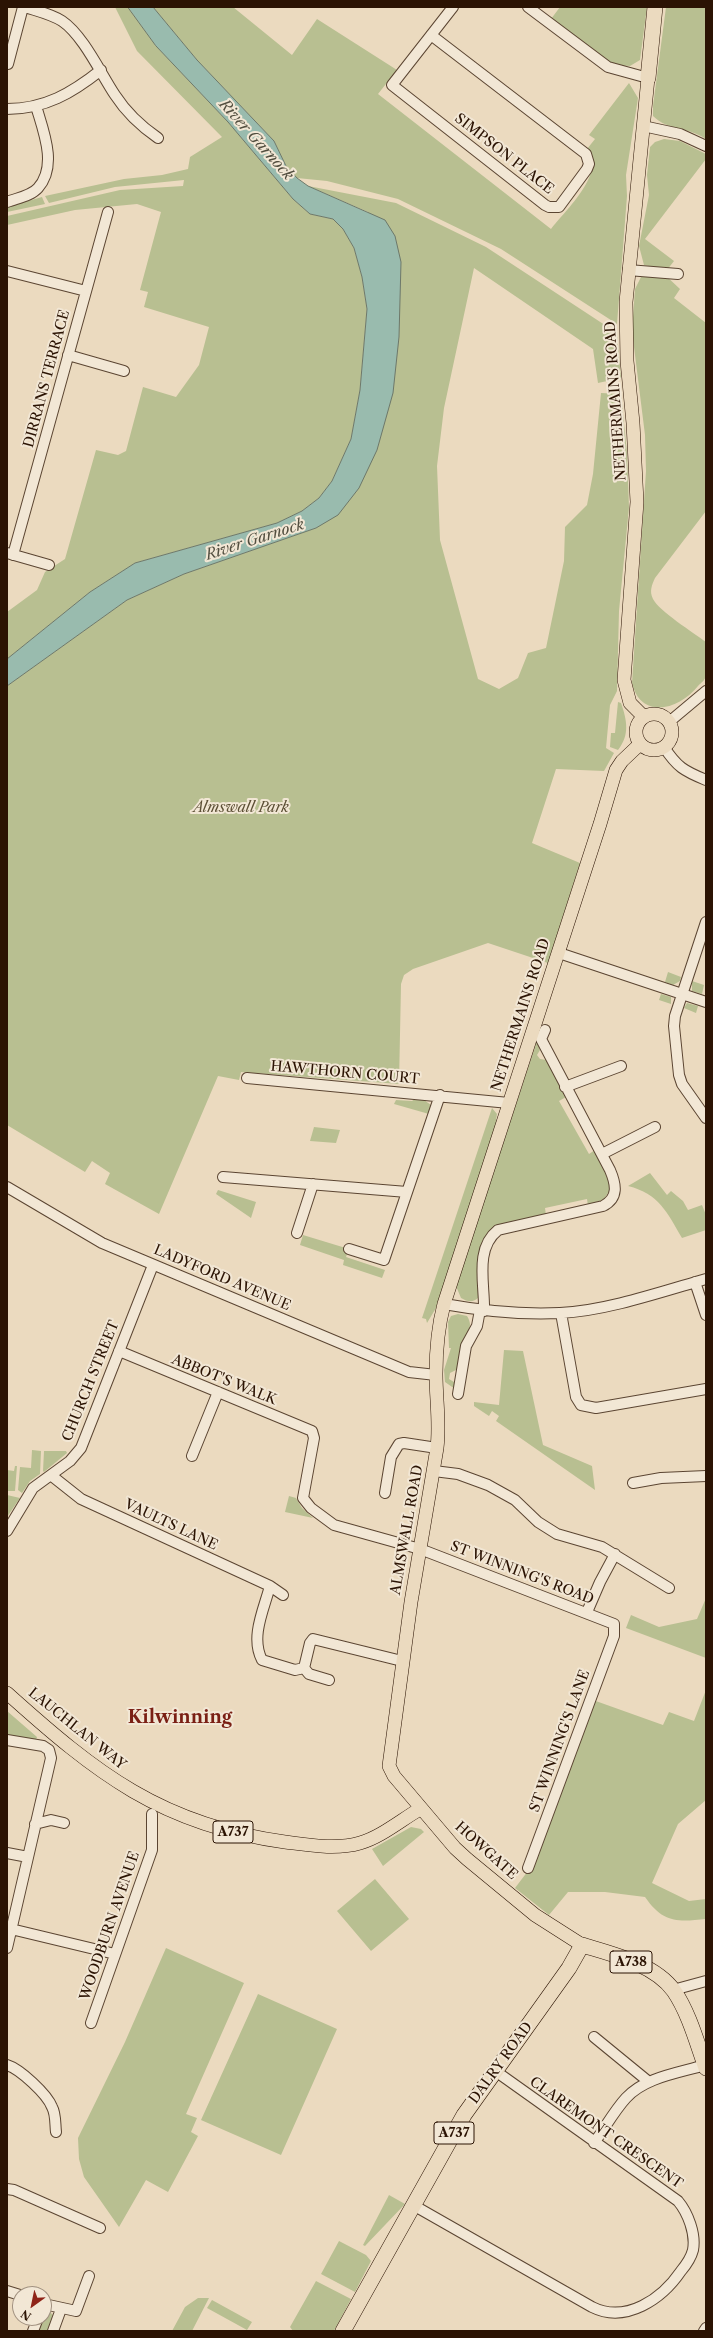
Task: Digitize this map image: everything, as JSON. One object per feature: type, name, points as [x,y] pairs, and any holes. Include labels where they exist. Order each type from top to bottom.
[{"type":"highway","points":[[648,78],[656,7]]},
{"type":"highway","name":"A738","points":[[582,1945],[629,1961],[656,1974],[673,1990],[682,2005],[706,2067]]},
{"type":"highway","name":"DALRY ROAD","points":[[343,2331],[464,2115],[494,2070],[572,1964],[582,1945]]},
{"type":"main road","name":"NETHERMAINS ROAD","points":[[644,717],[630,702],[625,688],[624,676],[637,502],[634,423],[627,361],[626,302],[648,78]]},
{"type":"main road","points":[[655,714],[660,715],[669,722],[672,733],[664,747],[654,750],[640,744],[637,739],[637,727],[644,717],[655,714]]},
{"type":"main road","name":"NETHERMAINS ROAD","points":[[444,1304],[559,953],[616,770],[622,761],[640,744]]},
{"type":"main road","name":"ALMSWALL ROAD","points":[[389,1762],[402,1661],[437,1448],[439,1430],[436,1375],[438,1337],[444,1304]]},
{"type":"main road","name":"LAUCHLAN WAY","points":[[7,1692],[60,1740],[123,1787],[160,1807],[223,1829],[262,1839],[337,1847],[348,1846],[375,1837],[420,1809]]},
{"type":"main road","name":"HOWGATE","points":[[389,1762],[394,1776],[420,1809],[455,1848],[535,1915],[582,1945]]},
{"type":"street","points":[[8,64],[24,7],[54,17],[66,24],[101,70],[115,96],[126,109],[143,127],[158,138]]},
{"type":"street","name":"SIMPSON PLACE","points":[[431,35],[586,154],[589,164],[587,169],[564,204],[554,208],[545,205],[392,85],[431,35],[453,7]]},
{"type":"street","points":[[528,7],[608,67],[648,78]]},
{"type":"street","points":[[7,110],[36,106],[63,97],[101,70]]},
{"type":"street","points":[[7,202],[39,188],[45,175],[47,147],[36,106]]},
{"type":"street","points":[[643,126],[680,134],[706,146]]},
{"type":"street","name":"DIRRANS TERRACE","points":[[10,554],[108,212]]},
{"type":"street","points":[[628,270],[678,274]]},
{"type":"street","points":[[7,271],[86,291]]},
{"type":"street","points":[[68,355],[124,371]]},
{"type":"street","points":[[10,554],[49,565]]},
{"type":"street","points":[[669,722],[706,691]]},
{"type":"street","points":[[664,747],[676,765],[688,773],[706,780]]},
{"type":"street","points":[[706,922],[682,994],[674,1026],[682,1084],[706,1118]]},
{"type":"street","points":[[559,953],[706,1002]]},
{"type":"street","points":[[458,1394],[466,1346],[477,1326],[482,1310],[481,1272],[487,1245],[491,1236],[498,1230],[607,1204],[614,1197],[616,1183],[541,1039],[544,1030]]},
{"type":"street","points":[[565,1087],[621,1066]]},
{"type":"street","name":"HAWTHORN COURT","points":[[247,1078],[440,1095],[509,1103]]},
{"type":"street","points":[[349,1249],[384,1260],[440,1095]]},
{"type":"street","points":[[602,1154],[655,1127]]},
{"type":"street","points":[[223,1177],[407,1192]]},
{"type":"street","points":[[297,1233],[313,1184]]},
{"type":"street","name":"LADYFORD AVENUE","points":[[7,1187],[102,1243],[409,1372],[436,1375]]},
{"type":"street","name":"CHURCH STREET","points":[[7,1532],[33,1488],[52,1476],[70,1461],[81,1448],[153,1264]]},
{"type":"street","points":[[444,1304],[512,1314],[561,1313],[602,1306],[706,1279]]},
{"type":"street","points":[[695,1282],[706,1315]]},
{"type":"street","points":[[561,1313],[576,1397],[582,1405],[596,1408],[706,1389]]},
{"type":"street","name":"ABBOT'S WALK","points":[[119,1351],[309,1429],[314,1434],[314,1438],[302,1493]]},
{"type":"street","points":[[192,1456],[218,1392]]},
{"type":"street","points":[[385,1493],[391,1457],[399,1444],[404,1443],[437,1448]]},
{"type":"street","points":[[434,1471],[458,1474],[488,1485],[515,1500],[538,1522],[557,1534],[602,1547],[669,1588]]},
{"type":"street","name":"VAULTS LANE","points":[[52,1476],[81,1499],[270,1586],[283,1594]]},
{"type":"street","points":[[633,1483],[661,1478],[706,1476]]},
{"type":"street","name":"ST WINNING'S ROAD","points":[[302,1493],[306,1503],[329,1523],[420,1548],[587,1612],[614,1624]]},
{"type":"street","points":[[587,1612],[600,1582],[615,1554]]},
{"type":"street","points":[[270,1586],[257,1631],[258,1653],[262,1660],[296,1670],[304,1668]]},
{"type":"street","name":"ST WINNING'S LANE","points":[[528,1868],[614,1636],[614,1624]]},
{"type":"street","points":[[304,1668],[310,1643],[316,1639],[402,1661]]},
{"type":"street","points":[[304,1668],[309,1674],[329,1680]]},
{"type":"street","points":[[7,1740],[43,1746],[49,1750],[51,1758],[7,1948]]},
{"type":"street","name":"WOODBURN AVENUE","points":[[91,2023],[152,1850],[152,1814]]},
{"type":"street","points":[[35,1824],[51,1820],[64,1823]]},
{"type":"street","points":[[7,1853],[28,1857]]},
{"type":"street","points":[[11,1929],[115,1954]]},
{"type":"street","points":[[673,1990],[706,1981]]},
{"type":"street","points":[[594,2037],[649,2082]]},
{"type":"street","points":[[7,2065],[22,2073],[49,2102],[54,2112],[56,2132]]},
{"type":"street","points":[[594,2143],[626,2098],[649,2082],[706,2067]]},
{"type":"street","name":"CLAREMONT CRESCENT","points":[[413,2205],[599,2311],[613,2313],[632,2310],[656,2297],[673,2284],[690,2260],[694,2248],[693,2238],[687,2214],[678,2201],[594,2143],[494,2070]]},
{"type":"street","points":[[7,2189],[14,2190],[100,2228]]},
{"type":"street","points":[[52,2306],[76,2311],[89,2276]]},
{"type":"street","points":[[53,2331],[61,2309]]},
{"type":"green space","points":[[115,7],[128,7],[156,46],[228,122],[293,199],[310,214],[333,219],[343,229],[354,248],[362,277],[367,309],[360,390],[351,439],[332,481],[319,498],[302,511],[277,523],[135,563],[90,592],[7,659],[7,612],[37,590],[45,572],[65,559],[96,450],[118,455],[126,451],[143,387],[176,397],[199,365],[209,327],[144,307],[148,292],[140,290],[161,212],[137,204],[75,210],[7,225],[7,216],[120,190],[183,186],[184,180],[115,187],[49,203],[45,196],[124,179],[162,175],[188,169],[190,157],[222,137],[137,51]]},
{"type":"green space","points":[[153,7],[233,7],[292,55],[317,19],[397,70],[378,94],[551,229],[574,201],[588,179],[592,169],[592,158],[587,149],[595,139],[589,135],[629,83],[638,98],[626,175],[627,196],[617,324],[501,249],[398,199],[327,181],[297,178],[286,166],[274,141],[197,60]]},
{"type":"green space","points":[[560,7],[647,7],[640,60],[630,66],[613,65],[551,19]]},
{"type":"green space","points":[[666,7],[706,7],[706,139],[693,132],[665,124],[653,116]]},
{"type":"green space","points":[[664,139],[680,141],[706,154],[706,159],[645,239],[674,261],[667,270],[644,265],[639,246],[649,195],[647,175],[650,147],[655,142]]},
{"type":"green space","name":"Almswall Park","points":[[308,186],[396,203],[486,247],[617,333],[621,378],[598,383],[593,349],[474,268],[444,408],[437,466],[440,540],[478,679],[499,689],[518,678],[528,653],[546,648],[564,561],[565,527],[587,505],[593,474],[601,393],[621,394],[627,453],[629,507],[619,611],[617,691],[610,705],[606,748],[614,753],[604,771],[556,769],[532,843],[580,863],[548,963],[488,943],[413,969],[404,975],[401,984],[399,1084],[241,1072],[239,1080],[218,1076],[159,1214],[105,1184],[110,1173],[92,1161],[85,1172],[7,1125],[7,686],[127,600],[184,574],[316,528],[377,450],[368,212]]},
{"type":"green space","points":[[42,197],[45,204],[7,212],[7,207]]},
{"type":"green space","points":[[664,274],[680,289],[674,298],[706,323],[706,511],[655,578],[651,593],[653,599],[662,610],[706,642],[707,672],[705,679],[681,701],[671,705],[652,707],[643,702],[637,695],[632,683],[646,471],[645,435],[632,331],[635,289],[642,275]]},
{"type":"green space","points":[[618,702],[621,703],[623,709],[626,721],[626,733],[618,750],[610,747],[611,733],[615,733]]},
{"type":"green space","points":[[668,972],[681,977],[680,981],[673,985],[665,982]]},
{"type":"green space","points":[[692,981],[704,985],[702,994],[692,991]]},
{"type":"green space","points":[[661,994],[671,997],[671,1004],[659,1000]]},
{"type":"green space","points":[[687,1003],[698,1006],[696,1013],[684,1008]]},
{"type":"green space","points":[[537,1041],[540,1050],[537,1055],[540,1059],[547,1060],[566,1097],[559,1101],[589,1154],[595,1150],[609,1176],[610,1190],[604,1199],[588,1206],[587,1199],[545,1208],[546,1215],[499,1225],[489,1233],[477,1275],[479,1297],[473,1301],[468,1301],[461,1298],[456,1286]]},
{"type":"green space","points":[[416,1098],[424,1100],[431,1105],[429,1114],[394,1104],[396,1100],[412,1101]]},
{"type":"green space","points":[[492,1108],[497,1114],[496,1120],[498,1121],[436,1308],[427,1323],[426,1319],[422,1318]]},
{"type":"green space","points":[[314,1127],[340,1130],[336,1143],[310,1141]]},
{"type":"green space","points":[[650,1173],[667,1195],[671,1191],[683,1201],[688,1210],[702,1205],[706,1215],[706,1230],[682,1238],[672,1220],[655,1199],[639,1189],[628,1186]]},
{"type":"green space","points":[[218,1190],[256,1202],[251,1218],[216,1194]]},
{"type":"green space","points":[[303,1235],[349,1249],[346,1257],[385,1270],[382,1278],[343,1265],[344,1260],[300,1245]]},
{"type":"green space","points":[[458,1314],[467,1316],[470,1327],[463,1339],[458,1369],[450,1373],[449,1379],[454,1382],[455,1389],[445,1382],[444,1370],[451,1348],[449,1348],[448,1322],[451,1316]]},
{"type":"green space","points":[[504,1350],[523,1351],[543,1445],[592,1466],[595,1490],[496,1421],[499,1416],[492,1411],[489,1416],[474,1406],[474,1402],[499,1405]]},
{"type":"green space","points":[[32,1450],[41,1451],[40,1474],[30,1481],[22,1493],[18,1490],[20,1467],[31,1468]]},
{"type":"green space","points":[[44,1451],[66,1451],[67,1453],[44,1472]]},
{"type":"green space","points":[[15,1466],[17,1466],[15,1491],[7,1491],[7,1470],[14,1471]]},
{"type":"green space","points":[[7,1495],[20,1498],[7,1517]]},
{"type":"green space","points":[[289,1496],[296,1498],[302,1508],[313,1518],[285,1512]]},
{"type":"green space","points":[[706,1598],[706,1658],[626,1628],[631,1615],[659,1627],[697,1619]]},
{"type":"green space","points":[[706,1690],[706,1800],[678,1824],[652,1883],[689,1901],[706,1899],[706,1919],[671,1919],[658,1912],[645,1897],[605,1892],[568,1892],[549,1915],[515,1888],[531,1867],[593,1700],[663,1725],[669,1712],[694,1721]]},
{"type":"green space","points":[[7,1711],[37,1737],[36,1740],[7,1735]]},
{"type":"green space","points":[[411,1827],[421,1829],[424,1832],[383,1866],[372,1849]]},
{"type":"green space","points":[[375,1879],[409,1919],[371,1951],[337,1911]]},
{"type":"green space","points":[[166,1948],[244,1983],[186,2114],[197,2118],[191,2132],[198,2136],[168,2192],[146,2180],[119,2227],[84,2177],[79,2159],[78,2138],[125,2042]]},
{"type":"green space","points":[[258,1994],[337,2029],[281,2155],[201,2120]]},
{"type":"green space","points":[[389,2195],[405,2204],[365,2246],[363,2245]]},
{"type":"green space","points":[[339,2241],[366,2255],[371,2261],[355,2292],[321,2274]]},
{"type":"green space","points":[[316,2281],[351,2299],[334,2331],[293,2331],[290,2327]]},
{"type":"green space","points":[[198,2298],[209,2298],[192,2331],[172,2331],[185,2307]]},
{"type":"green space","points":[[212,2300],[252,2322],[247,2330],[207,2308]]},
{"type":"green space","points":[[40,2326],[51,2326],[49,2331],[38,2331]]},
{"type":"water","name":"River Garnock","points":[[128,7],[153,7],[197,60],[274,141],[286,166],[297,178],[308,186],[385,220],[395,236],[401,262],[399,337],[393,393],[377,450],[359,488],[338,515],[316,528],[184,574],[127,600],[7,686],[7,659],[90,592],[135,563],[277,523],[302,511],[319,498],[332,481],[351,439],[360,390],[367,309],[362,277],[354,248],[343,229],[333,219],[310,214],[293,199],[228,122],[156,46]]},
{"type":"district","name":"Kilwinning","points":[[180,1718]]}]
